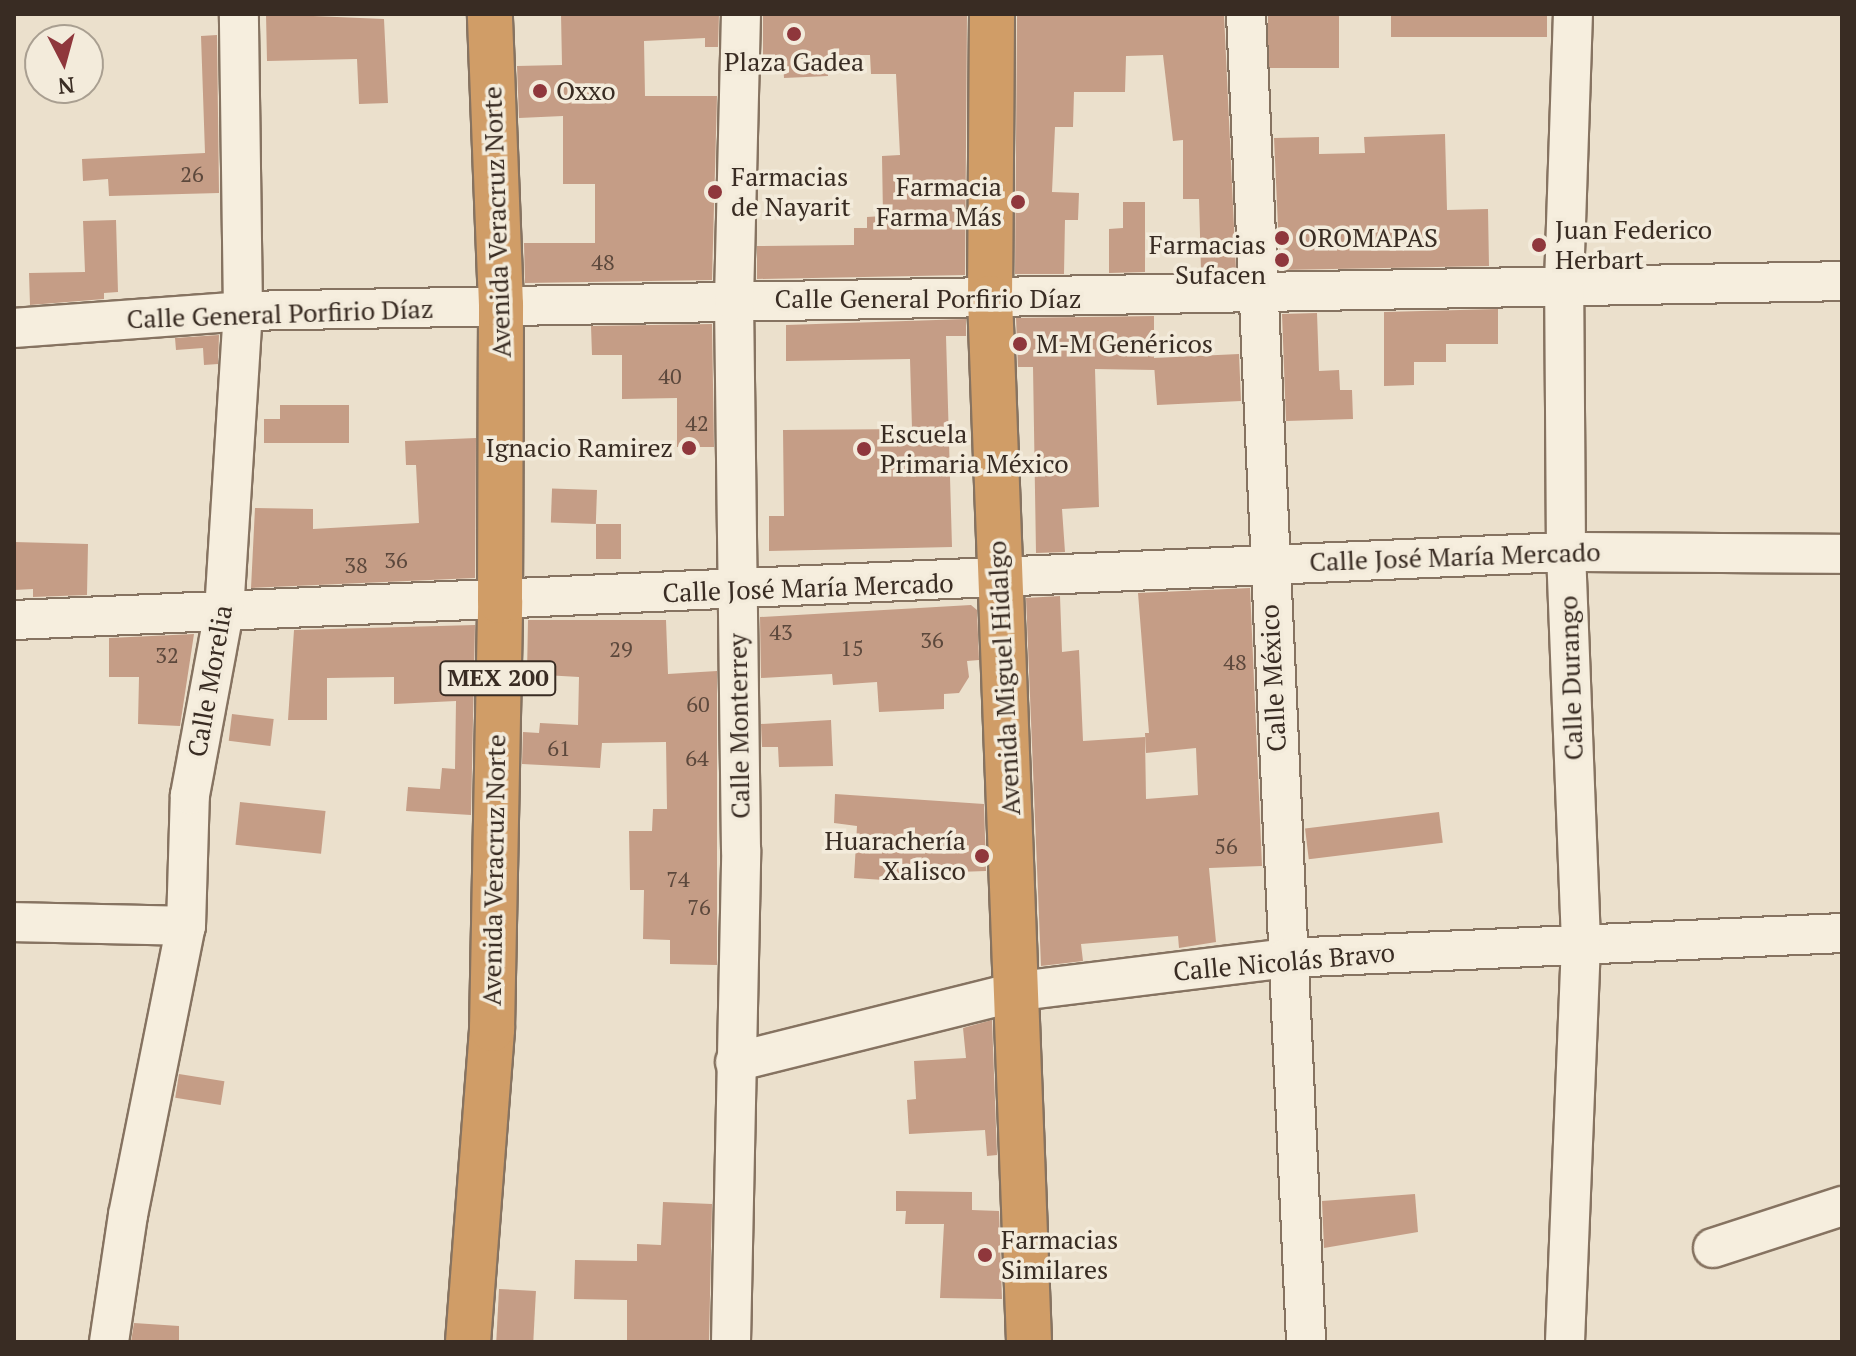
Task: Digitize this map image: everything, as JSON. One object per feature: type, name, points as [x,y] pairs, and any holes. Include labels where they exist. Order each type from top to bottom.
[{"type":"highway","name":"Avenida Veracruz Norte","points":[[468,1342],[492,1029],[500,601],[501,305],[490,14]]},
{"type":"highway","name":"Avenida Miguel Hidalgo","points":[[992,14],[990,298],[998,579],[1019,991],[1029,1342]]},
{"type":"street","name":"Calle Morelia","points":[[109,1342],[128,1215],[186,926],[190,795],[224,612],[243,311],[239,14]]},
{"type":"street","name":"Calle Monterrey","points":[[731,1342],[741,850],[734,300],[741,14]]},
{"type":"street","name":"Calle México","points":[[1246,14],[1268,563],[1306,1342]]},
{"type":"street","name":"Calle Durango","points":[[1565,1342],[1581,942],[1566,552],[1564,284],[1573,14]]},
{"type":"street","name":"Calle General Porfirio Díaz","points":[[14,328],[243,311],[1842,281]]},
{"type":"street","name":"Calle José María Mercado","points":[[14,620],[1566,552],[1842,554]]},
{"type":"street","points":[[14,922],[186,926]]},
{"type":"street","name":"Calle Nicolás Bravo","points":[[735,1062],[1019,991],[1286,958],[1581,942],[1842,933]]},
{"type":"street","points":[[1713,1248],[1842,1206]]},
{"type":"building","points":[[266,14],[384,19],[388,103],[359,104],[357,59],[267,61]]},
{"type":"building","points":[[561,14],[719,14],[718,47],[705,47],[705,38],[644,41],[645,96],[717,96],[712,280],[525,283],[524,243],[595,243],[595,184],[563,184],[563,116],[519,118],[517,66],[562,65]]},
{"type":"building","points":[[763,14],[967,14],[965,275],[757,279],[757,246],[854,245],[854,228],[867,228],[867,217],[883,216],[882,156],[900,155],[896,74],[871,74],[870,55],[827,55],[828,76],[784,78],[783,64],[763,65]]},
{"type":"building","points":[[1017,14],[1224,14],[1236,270],[1201,271],[1199,199],[1183,199],[1183,140],[1173,141],[1163,55],[1126,56],[1125,92],[1074,92],[1073,127],[1055,127],[1052,192],[1079,193],[1078,220],[1065,220],[1064,274],[1015,274]]},
{"type":"building","points":[[1268,14],[1339,14],[1339,68],[1268,68]]},
{"type":"building","points":[[1391,14],[1547,14],[1547,37],[1391,37]]},
{"type":"building","points":[[217,35],[219,193],[109,196],[108,179],[83,181],[82,159],[205,153],[201,36]]},
{"type":"building","points":[[1445,134],[1447,210],[1488,209],[1489,266],[1280,270],[1274,138],[1319,137],[1319,154],[1365,153],[1364,137]]},
{"type":"building","points":[[1123,202],[1145,202],[1145,272],[1109,273],[1109,229],[1123,228]]},
{"type":"building","points":[[116,220],[118,292],[104,293],[104,299],[30,305],[29,273],[85,272],[83,221]]},
{"type":"building","points":[[1498,309],[1498,344],[1446,344],[1446,362],[1414,362],[1414,385],[1384,386],[1384,312]]},
{"type":"building","points":[[1317,313],[1319,371],[1339,370],[1340,390],[1352,390],[1353,419],[1286,421],[1282,314]]},
{"type":"building","points":[[1154,316],[1154,358],[1239,354],[1241,401],[1157,405],[1154,370],[1095,369],[1099,507],[1062,509],[1065,552],[1036,553],[1033,367],[1018,367],[1016,318]]},
{"type":"building","points":[[966,319],[966,336],[946,336],[952,547],[769,551],[769,516],[784,516],[783,430],[912,429],[910,359],[786,361],[786,325]]},
{"type":"building","points":[[712,324],[714,447],[677,447],[677,398],[622,399],[622,355],[592,355],[591,326]]},
{"type":"building","points":[[219,335],[218,364],[204,365],[203,348],[176,350],[175,338]]},
{"type":"building","points":[[280,405],[349,405],[349,443],[264,443],[264,419],[280,419]]},
{"type":"building","points":[[476,438],[475,578],[251,588],[255,508],[313,509],[313,529],[419,523],[416,465],[406,465],[405,441]]},
{"type":"building","points":[[552,488],[597,490],[596,524],[551,522]]},
{"type":"building","points":[[596,524],[621,524],[621,559],[596,559]]},
{"type":"building","points":[[14,542],[88,544],[87,595],[33,597],[33,589],[14,590]]},
{"type":"building","points":[[1250,588],[1262,866],[1209,868],[1216,942],[1179,948],[1178,936],[1081,944],[1083,961],[1041,966],[1026,598],[1060,596],[1062,652],[1079,650],[1083,741],[1145,737],[1146,799],[1198,795],[1196,748],[1146,753],[1145,733],[1149,733],[1138,593]]},
{"type":"building","points":[[971,605],[977,610],[979,660],[967,661],[969,677],[959,693],[944,694],[944,709],[879,712],[877,682],[833,685],[832,674],[761,678],[760,617]]},
{"type":"building","points":[[528,620],[666,620],[668,674],[717,671],[717,965],[670,964],[670,940],[643,939],[644,890],[630,890],[629,831],[652,831],[653,809],[667,809],[666,742],[602,743],[600,768],[522,764],[523,732],[539,733],[540,723],[578,725],[579,677],[527,674]]},
{"type":"building","points":[[475,625],[471,815],[406,811],[408,787],[440,789],[442,768],[455,769],[456,701],[394,704],[394,677],[327,678],[327,720],[288,720],[294,630]]},
{"type":"building","points":[[194,634],[180,726],[138,724],[139,677],[109,677],[109,638]]},
{"type":"building","points":[[232,714],[274,719],[270,746],[229,741]]},
{"type":"building","points":[[831,720],[833,766],[779,767],[778,747],[762,747],[761,724]]},
{"type":"building","points":[[835,794],[984,804],[986,871],[929,873],[928,883],[854,878],[857,826],[834,823]]},
{"type":"building","points":[[240,802],[326,811],[321,854],[236,845]]},
{"type":"building","points":[[1439,812],[1443,843],[1309,859],[1305,828]]},
{"type":"building","points":[[992,1020],[997,1155],[987,1156],[985,1130],[909,1134],[907,1100],[916,1099],[914,1061],[966,1058],[963,1028]]},
{"type":"building","points":[[179,1074],[224,1081],[221,1105],[175,1098]]},
{"type":"building","points":[[896,1191],[972,1192],[972,1210],[999,1211],[1002,1299],[940,1298],[944,1224],[905,1224],[906,1211],[896,1211]]},
{"type":"building","points":[[1415,1194],[1418,1232],[1324,1248],[1322,1201]]},
{"type":"building","points":[[663,1202],[712,1204],[709,1342],[627,1342],[627,1300],[574,1299],[575,1260],[637,1261],[637,1244],[661,1245]]},
{"type":"building","points":[[499,1289],[536,1291],[533,1342],[496,1342]]},
{"type":"building","points":[[134,1323],[179,1326],[179,1342],[131,1342]]},
{"type":"place","name":"Plaza Gadea","points":[[794,34]]},
{"type":"place","name":"Oxxo","points":[[540,91]]},
{"type":"place","name":"Farmacias de Nayarit","points":[[715,192]]},
{"type":"place","name":"Farmacia Farma Más","points":[[1018,202]]},
{"type":"place","name":"OROMAPAS","points":[[1282,238]]},
{"type":"place","name":"Juan Federico Herbart","points":[[1539,245]]},
{"type":"place","name":"Farmacias Sufacen","points":[[1282,260]]},
{"type":"place","name":"M-M Genéricos","points":[[1020,344]]},
{"type":"place","name":"Ignacio Ramirez","points":[[689,448]]},
{"type":"place","name":"Escuela Primaria México","points":[[864,449]]},
{"type":"place","name":"Huarachería Xalisco","points":[[982,856]]},
{"type":"place","name":"Farmacias Similares","points":[[985,1255]]}]
